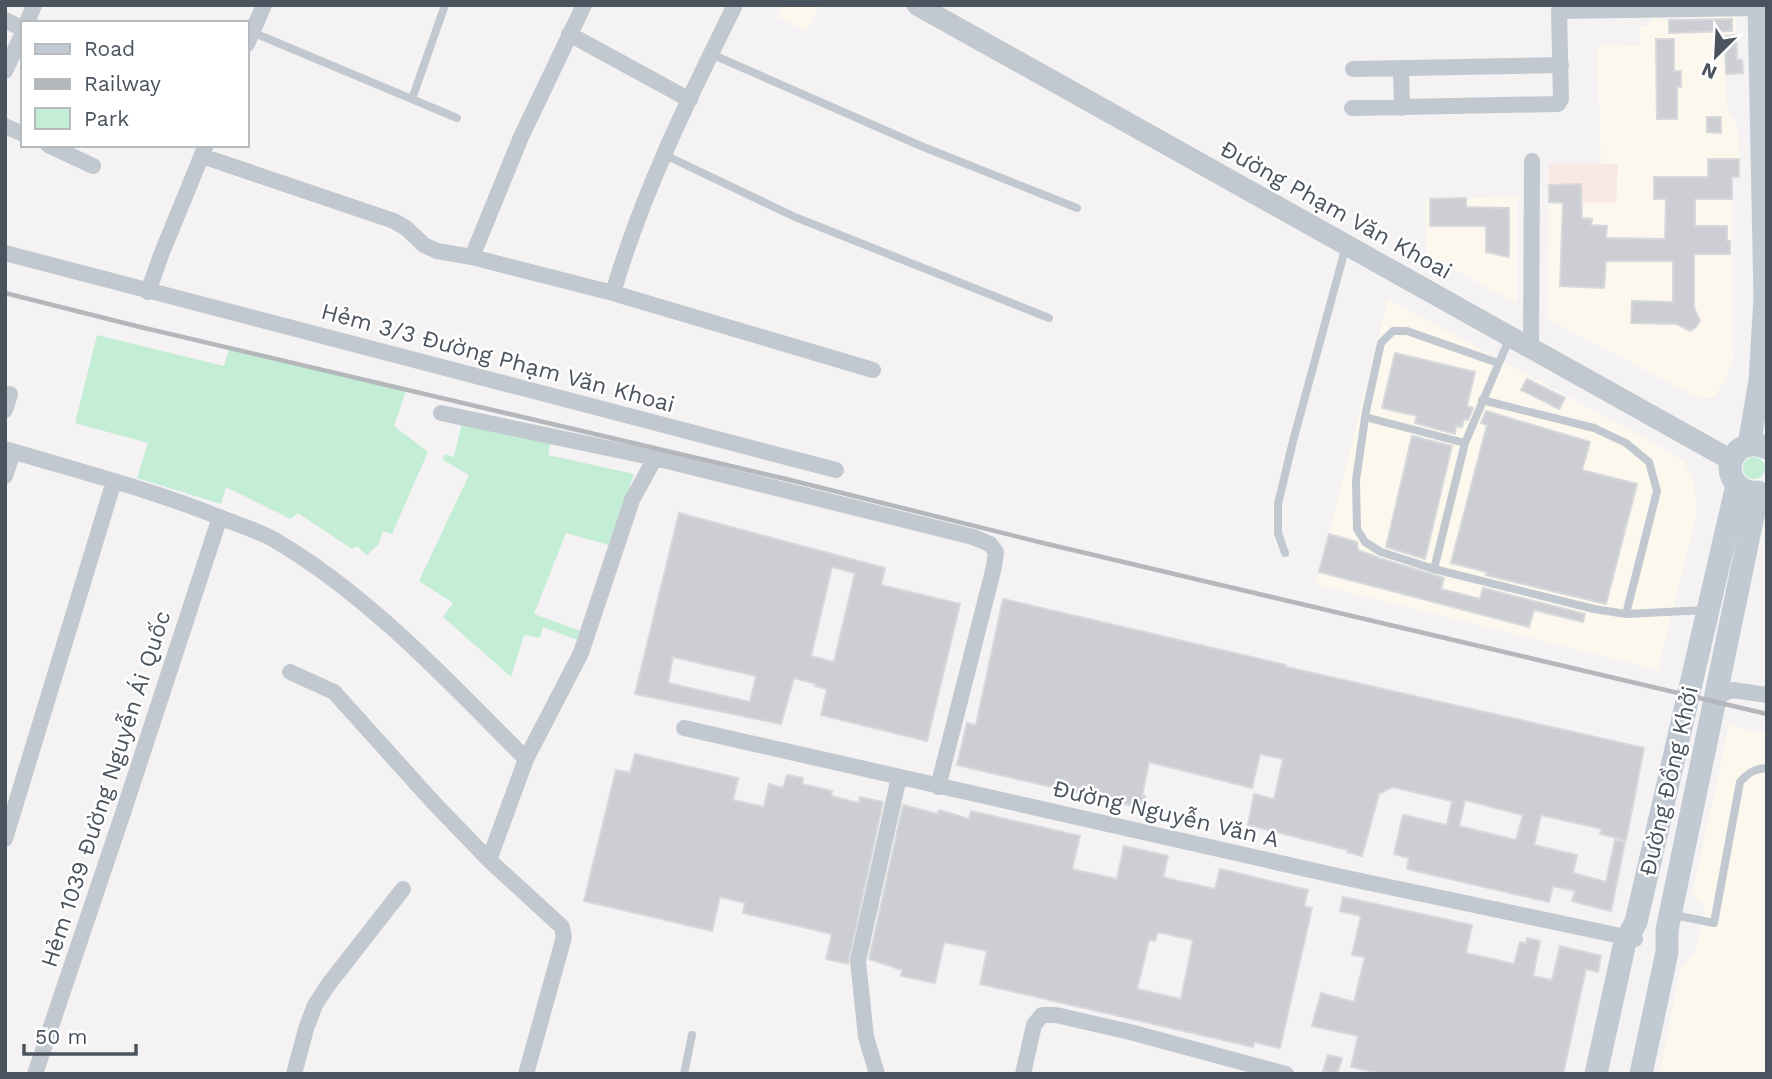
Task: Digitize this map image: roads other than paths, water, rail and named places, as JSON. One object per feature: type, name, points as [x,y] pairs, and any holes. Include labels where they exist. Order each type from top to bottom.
[{"type":"main road","points":[[1754,489],[1730,471],[1731,460],[1738,450],[1758,446],[1765,298],[1759,6]]},
{"type":"main road","name":"Đường Đồng Khởi","points":[[1596,1074],[1634,933],[1708,610],[1754,489]]},
{"type":"main road","name":"Đường Đồng Khởi","points":[[1642,1074],[1754,489]]},
{"type":"main road","points":[[1689,691],[1716,696]]},
{"type":"main road","points":[[1627,1074],[1651,960],[1669,922]]},
{"type":"main road","points":[[1611,1074],[1634,933]]},
{"type":"street","points":[[472,257],[521,137],[583,5]]},
{"type":"street","points":[[613,293],[625,251],[665,155],[736,5]]},
{"type":"street","name":"Đường Phạm Văn Khoai","points":[[916,5],[1731,460]]},
{"type":"street","points":[[249,38],[260,6]]},
{"type":"street","points":[[1352,108],[1558,104],[1561,99],[1559,11],[1759,6]]},
{"type":"street","points":[[5,20],[21,30]]},
{"type":"street","points":[[569,34],[690,100]]},
{"type":"street","points":[[5,71],[21,35]]},
{"type":"street","points":[[1353,69],[1561,65]]},
{"type":"street","points":[[1401,68],[1402,107]]},
{"type":"street","points":[[5,126],[21,133]]},
{"type":"street","points":[[52,147],[93,166]]},
{"type":"street","points":[[148,292],[204,151],[394,221],[424,245],[437,251],[472,257],[613,293],[873,370]]},
{"type":"street","points":[[1531,349],[1532,161]]},
{"type":"street","name":"Hẻm 3/3 Đường Phạm Văn Khoai","points":[[5,253],[836,470]]},
{"type":"street","points":[[5,410],[10,394]]},
{"type":"street","points":[[441,413],[655,458],[973,537],[990,544],[996,552],[993,568],[938,787]]},
{"type":"street","points":[[5,477],[9,450],[190,505],[270,538],[310,563],[362,603],[435,668],[526,759]]},
{"type":"street","points":[[489,860],[526,759],[581,653],[632,500],[655,458]]},
{"type":"street","points":[[5,839],[114,481]]},
{"type":"street","name":"Hẻm 1039 Đường Nguyễn Ái Quốc","points":[[35,1074],[220,517]]},
{"type":"street","points":[[290,672],[334,692],[489,860],[562,928],[564,937],[526,1074]]},
{"type":"street","points":[[1716,696],[1733,690],[1767,695]]},
{"type":"street","name":"Đường Nguyễn Văn A","points":[[684,728],[1342,877],[1634,933]]},
{"type":"street","points":[[877,1074],[866,1037],[858,961],[899,777]]},
{"type":"street","points":[[294,1074],[315,1005],[402,889]]},
{"type":"street","points":[[1023,1074],[1034,1025],[1042,1015],[1055,1015],[1130,1032],[1245,1068],[1286,1074]]},
{"type":"lane","points":[[412,99],[445,5]]},
{"type":"lane","points":[[249,38],[457,118]]},
{"type":"lane","points":[[711,54],[921,146],[1077,208]]},
{"type":"lane","points":[[665,155],[795,217],[1049,318]]},
{"type":"lane","points":[[1284,553],[1278,533],[1278,504],[1346,246]]},
{"type":"lane","points":[[1498,363],[1407,331],[1393,331],[1381,343],[1365,417],[1356,480],[1357,530],[1365,542],[1381,552],[1434,569],[1594,609],[1626,614],[1708,610]]},
{"type":"lane","points":[[1434,569],[1465,443],[1510,337]]},
{"type":"lane","points":[[1482,400],[1594,428],[1626,443],[1649,462],[1657,491],[1626,614]]},
{"type":"lane","points":[[1365,417],[1465,443]]},
{"type":"lane","points":[[1669,922],[1714,923],[1740,782],[1746,774],[1767,768]]},
{"type":"lane","points":[[684,1074],[692,1035]]},
{"type":"railway","points":[[5,293],[1767,714]]}]
